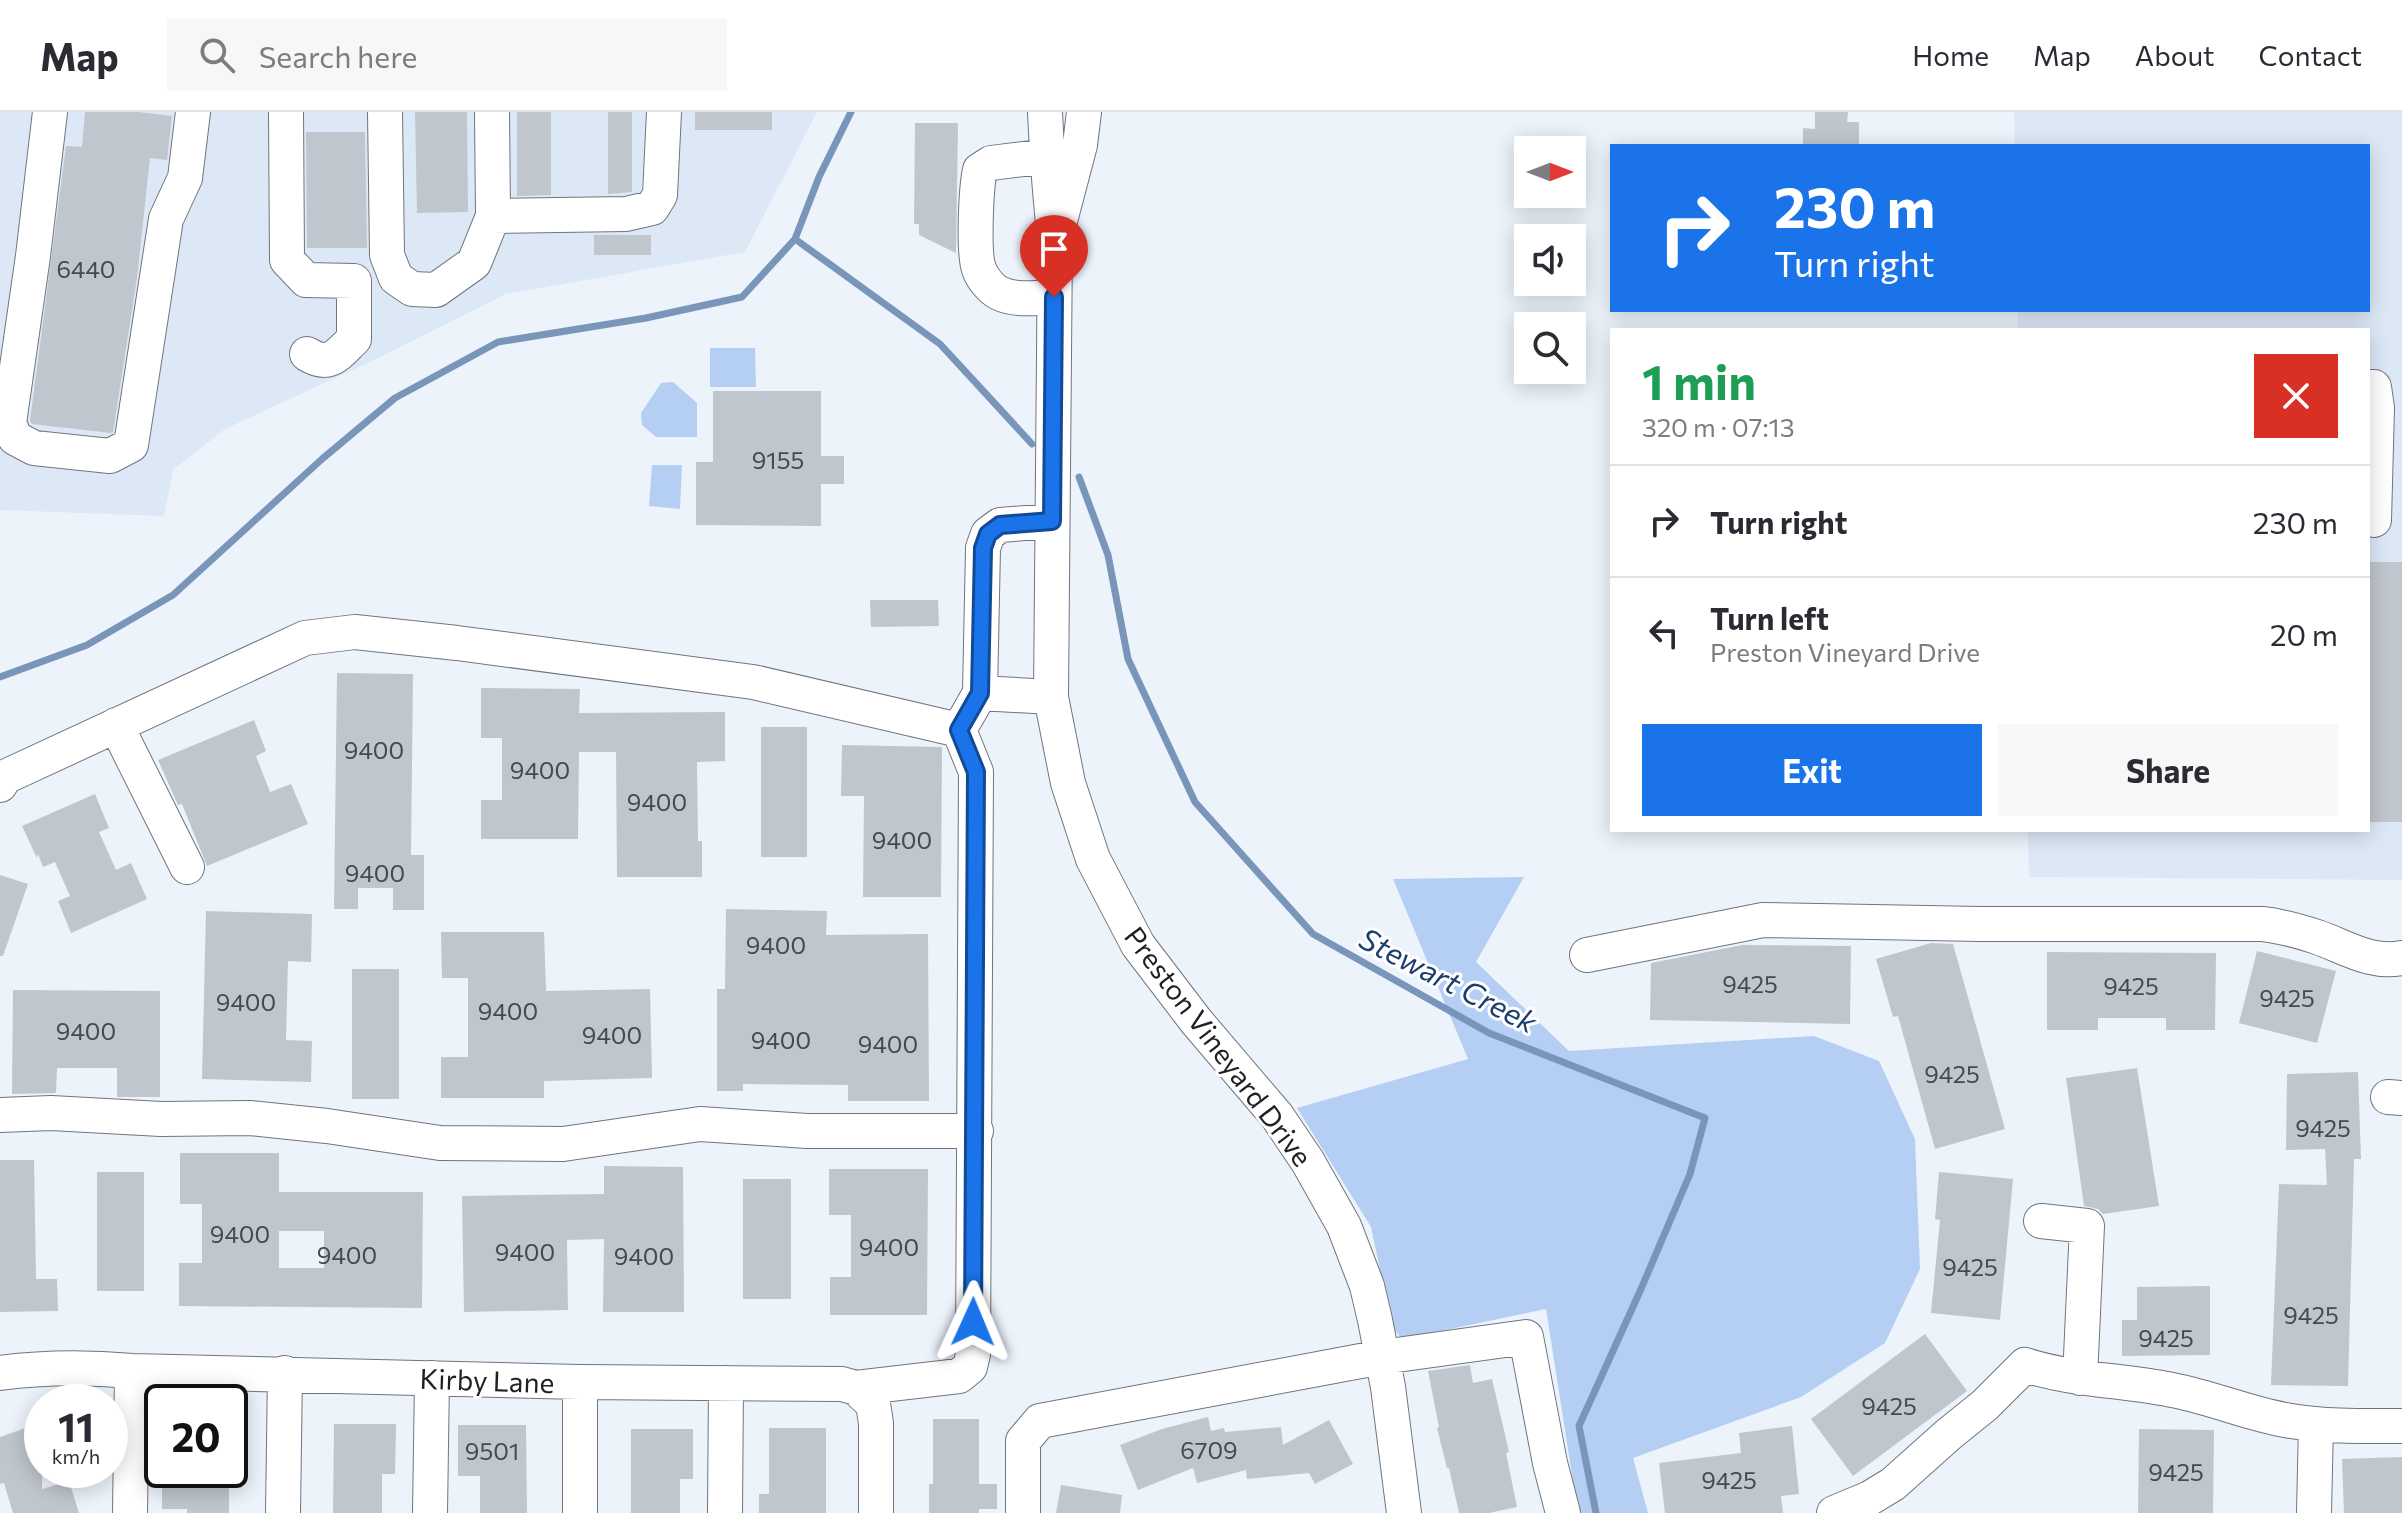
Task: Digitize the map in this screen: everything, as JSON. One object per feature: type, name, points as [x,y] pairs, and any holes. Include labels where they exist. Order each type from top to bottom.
[{"type":"street","points":[[50,112],[7,440],[34,448],[110,456],[131,445],[166,219],[185,178],[193,112]]},
{"type":"street","points":[[286,112],[287,260],[306,280],[354,281],[392,266]]},
{"type":"street","points":[[385,112],[387,255],[396,278],[412,289],[436,290],[474,263],[493,216],[492,112]]},
{"type":"street","points":[[493,216],[626,214],[652,208],[660,195],[664,112]]},
{"type":"street","name":"Preston Vineyard Drive","points":[[1045,112],[1048,182],[1055,241],[1051,697],[1068,783],[1093,859],[1138,945],[1196,1021],[1277,1116],[1329,1195],[1344,1226],[1367,1286],[1382,1357],[1404,1513]]},
{"type":"street","name":"Preston Vineyard Drive","points":[[1055,241],[1080,145],[1084,112]]},
{"type":"street","points":[[1049,156],[991,163],[980,170],[977,183],[977,249],[978,268],[996,292],[1020,298],[1054,297]]},
{"type":"street","points":[[307,354],[318,361],[331,360],[354,339],[354,281]]},
{"type":"street","points":[[2370,387],[2374,387],[2377,408],[2374,520]]},
{"type":"street","points":[[959,730],[980,693],[983,548],[988,534],[1000,525],[1052,521]]},
{"type":"street","points":[[0,785],[5,777],[305,638],[355,632],[753,682],[959,730]]},
{"type":"street","points":[[980,693],[1051,697]]},
{"type":"street","points":[[116,725],[187,867]]},
{"type":"street","points":[[0,1115],[51,1113],[161,1119],[250,1118],[440,1143],[563,1144],[700,1124],[807,1131],[976,1131],[976,772],[959,730]]},
{"type":"street","points":[[1587,955],[1763,920],[2262,924],[2300,931],[2366,958],[2402,958]]},
{"type":"street","name":"Kirby Lane","points":[[0,1373],[94,1367],[132,1371],[580,1382],[842,1384],[856,1388],[959,1376],[970,1367],[973,1354],[976,1131]]},
{"type":"street","points":[[2041,1221],[2087,1226],[2080,1378]]},
{"type":"street","points":[[1023,1513],[1023,1441],[1040,1421],[1382,1357],[1526,1337],[1550,1463],[1563,1513]]},
{"type":"street","points":[[1834,1513],[1870,1498],[1893,1484],[1985,1405],[2025,1365],[2080,1378],[2175,1390],[2265,1416],[2316,1424],[2402,1426]]},
{"type":"street","points":[[130,1513],[132,1371]]},
{"type":"street","points":[[283,1513],[285,1373]]},
{"type":"street","points":[[430,1513],[432,1378]]},
{"type":"street","points":[[580,1382],[580,1513]]},
{"type":"street","points":[[725,1513],[726,1383]]},
{"type":"street","points":[[856,1388],[873,1404],[876,1423],[876,1513]]},
{"type":"street","points":[[2314,1513],[2316,1424]]},
{"type":"shaded area","points":[[0,112],[817,112],[745,252],[506,294],[225,429],[173,470],[164,516],[0,510]]},
{"type":"shaded area","points":[[2014,112],[2402,112],[2402,880],[2029,877],[2028,832],[2370,832],[2370,328],[2018,328],[2018,312],[2370,312],[2370,144],[2015,144]]},
{"type":"shaded area","points":[[710,348],[755,348],[756,387],[710,387]]},
{"type":"shaded area","points":[[673,382],[697,403],[697,437],[656,437],[642,425],[641,413],[661,383]]},
{"type":"shaded area","points":[[652,465],[682,465],[680,509],[649,506]]},
{"type":"shaded area","points":[[1524,877],[1476,962],[1569,1051],[1814,1036],[1879,1061],[1915,1139],[1920,1269],[1885,1343],[1801,1397],[1633,1458],[1648,1513],[1578,1513],[1546,1309],[1402,1339],[1392,1327],[1371,1227],[1297,1108],[1468,1059],[1393,879]]},
{"type":"building","points":[[85,112],[138,112],[172,116],[167,160],[150,158],[137,278],[111,433],[32,424],[30,421],[66,146],[82,147]]},
{"type":"building","points":[[415,112],[467,112],[468,212],[417,213]]},
{"type":"building","points":[[517,112],[551,112],[551,195],[517,196]]},
{"type":"building","points":[[608,112],[632,112],[632,192],[608,194]]},
{"type":"building","points":[[695,112],[772,112],[772,130],[695,130]]},
{"type":"building","points":[[1815,112],[1848,112],[1847,122],[1859,122],[1859,144],[1803,144],[1803,128],[1815,129]]},
{"type":"building","points":[[915,123],[958,123],[956,253],[919,235],[919,224],[914,224]]},
{"type":"building","points":[[306,132],[365,132],[367,248],[307,248]]},
{"type":"building","points":[[594,235],[651,235],[651,255],[594,255]]},
{"type":"building","points":[[713,391],[821,391],[821,456],[844,456],[844,484],[821,484],[821,526],[696,525],[696,462],[713,462]]},
{"type":"building","points":[[2370,562],[2402,562],[2402,822],[2370,822]]},
{"type":"building","points":[[870,600],[938,600],[939,626],[871,627]]},
{"type":"building","points":[[337,673],[413,674],[411,855],[424,855],[424,910],[393,910],[393,888],[358,888],[358,909],[334,909]]},
{"type":"building","points":[[481,688],[580,689],[579,713],[725,712],[725,761],[697,762],[698,841],[702,841],[702,877],[617,877],[616,752],[579,752],[578,839],[481,839],[481,800],[502,800],[502,738],[481,738]]},
{"type":"building","points":[[254,720],[266,751],[256,756],[270,792],[291,784],[308,824],[207,866],[182,804],[178,805],[158,760]]},
{"type":"building","points":[[761,727],[807,727],[807,857],[761,857]]},
{"type":"building","points":[[842,745],[942,747],[941,897],[863,897],[864,796],[841,796]]},
{"type":"building","points":[[95,794],[109,828],[99,832],[116,870],[131,863],[147,899],[71,933],[58,901],[70,896],[55,862],[43,867],[22,826]]},
{"type":"building","points":[[0,875],[28,884],[3,956],[0,956]]},
{"type":"building","points":[[726,909],[827,911],[826,935],[928,934],[929,1101],[848,1101],[848,1085],[743,1084],[743,1091],[717,1091],[717,989],[725,989]]},
{"type":"building","points":[[206,911],[312,914],[311,962],[288,961],[286,1040],[312,1041],[311,1082],[202,1079]]},
{"type":"building","points":[[441,932],[544,932],[546,991],[650,989],[652,1078],[544,1081],[544,1098],[441,1098],[441,1057],[468,1057],[468,978],[442,978]]},
{"type":"building","points":[[1931,943],[1953,944],[2005,1129],[1935,1149],[1898,1016],[1893,1017],[1876,959]]},
{"type":"building","points":[[1742,945],[1851,946],[1850,1024],[1650,1020],[1651,963]]},
{"type":"building","points":[[2257,951],[2336,971],[2317,1043],[2239,1023]]},
{"type":"building","points":[[2047,952],[2216,953],[2215,1030],[2166,1030],[2166,1018],[2098,1018],[2098,1030],[2047,1030]]},
{"type":"building","points":[[352,969],[399,969],[399,1099],[352,1099]]},
{"type":"building","points":[[13,990],[160,991],[160,1097],[117,1097],[117,1068],[57,1068],[56,1093],[12,1094]]},
{"type":"building","points":[[2137,1068],[2159,1206],[2103,1214],[2098,1209],[2084,1206],[2066,1078]]},
{"type":"building","points":[[2358,1072],[2361,1159],[2354,1159],[2348,1386],[2271,1385],[2279,1184],[2327,1185],[2325,1149],[2286,1150],[2287,1074]]},
{"type":"building","points":[[180,1153],[279,1153],[279,1192],[423,1192],[422,1308],[179,1306],[179,1263],[202,1263],[202,1204],[180,1204]],"holes":[[[279,1231],[324,1231],[324,1268],[279,1268]]]},
{"type":"building","points":[[0,1160],[34,1160],[36,1279],[57,1279],[58,1311],[0,1312]]},
{"type":"building","points":[[604,1166],[683,1167],[684,1312],[603,1312],[604,1239],[567,1240],[568,1310],[464,1312],[462,1196],[604,1194]]},
{"type":"building","points":[[829,1169],[928,1169],[927,1315],[830,1315],[830,1277],[851,1277],[851,1215],[829,1215]]},
{"type":"building","points":[[97,1172],[144,1172],[144,1291],[97,1291]]},
{"type":"building","points":[[1939,1172],[2013,1179],[2000,1320],[1931,1313],[1940,1220],[1935,1219]]},
{"type":"building","points":[[743,1179],[791,1179],[791,1299],[743,1299]]},
{"type":"building","points":[[2210,1286],[2210,1355],[2122,1356],[2122,1320],[2137,1320],[2137,1287]]},
{"type":"building","points":[[1925,1334],[1967,1391],[1853,1476],[1811,1419]]},
{"type":"building","points":[[1470,1365],[1473,1383],[1492,1379],[1509,1452],[1506,1453],[1517,1507],[1489,1513],[1459,1513],[1437,1428],[1428,1371]]},
{"type":"building","points":[[1208,1417],[1211,1431],[1281,1427],[1283,1445],[1329,1420],[1353,1464],[1315,1484],[1309,1473],[1247,1479],[1246,1470],[1197,1483],[1193,1468],[1138,1490],[1120,1445],[1162,1429]]},
{"type":"building","points":[[933,1419],[979,1419],[979,1484],[997,1484],[997,1509],[979,1509],[979,1513],[929,1513],[929,1484],[933,1484]]},
{"type":"building","points":[[334,1424],[396,1424],[395,1474],[382,1474],[382,1513],[333,1513]]},
{"type":"building","points":[[458,1425],[526,1425],[527,1513],[480,1513],[480,1476],[458,1476]]},
{"type":"building","points":[[1792,1426],[1799,1494],[1781,1496],[1783,1513],[1665,1513],[1659,1463],[1741,1453],[1739,1433]]},
{"type":"building","points":[[24,1428],[24,1488],[71,1488],[79,1513],[13,1513],[4,1483],[0,1484],[0,1437]]},
{"type":"building","points":[[769,1428],[826,1428],[826,1513],[759,1513],[759,1494],[769,1494]]},
{"type":"building","points":[[631,1429],[693,1429],[693,1479],[680,1479],[680,1513],[631,1513]]},
{"type":"building","points":[[2139,1429],[2214,1430],[2213,1513],[2138,1513]]},
{"type":"building","points":[[2402,1457],[2402,1513],[2344,1513],[2342,1459]]},
{"type":"building","points":[[1061,1485],[1122,1495],[1120,1513],[1056,1513]]},
{"type":"building","points":[[162,1488],[229,1488],[229,1513],[187,1513],[187,1509],[162,1509]]},
{"type":"waterway","points":[[0,677],[87,645],[173,595],[322,459],[395,398],[498,342],[646,318],[742,297],[795,239],[819,177],[851,112]]},
{"type":"waterway","name":"Stewart Creek","points":[[795,239],[940,344],[1032,444]]},
{"type":"waterway","name":"Stewart Creek","points":[[1079,477],[1108,555],[1128,659],[1195,802],[1313,934],[1489,1033],[1705,1118],[1690,1174],[1579,1426],[1596,1513]]},
{"type":"route","points":[[973,1322],[976,772],[959,730],[980,693],[983,548],[988,534],[1000,525],[1052,521],[1054,297]]}]
